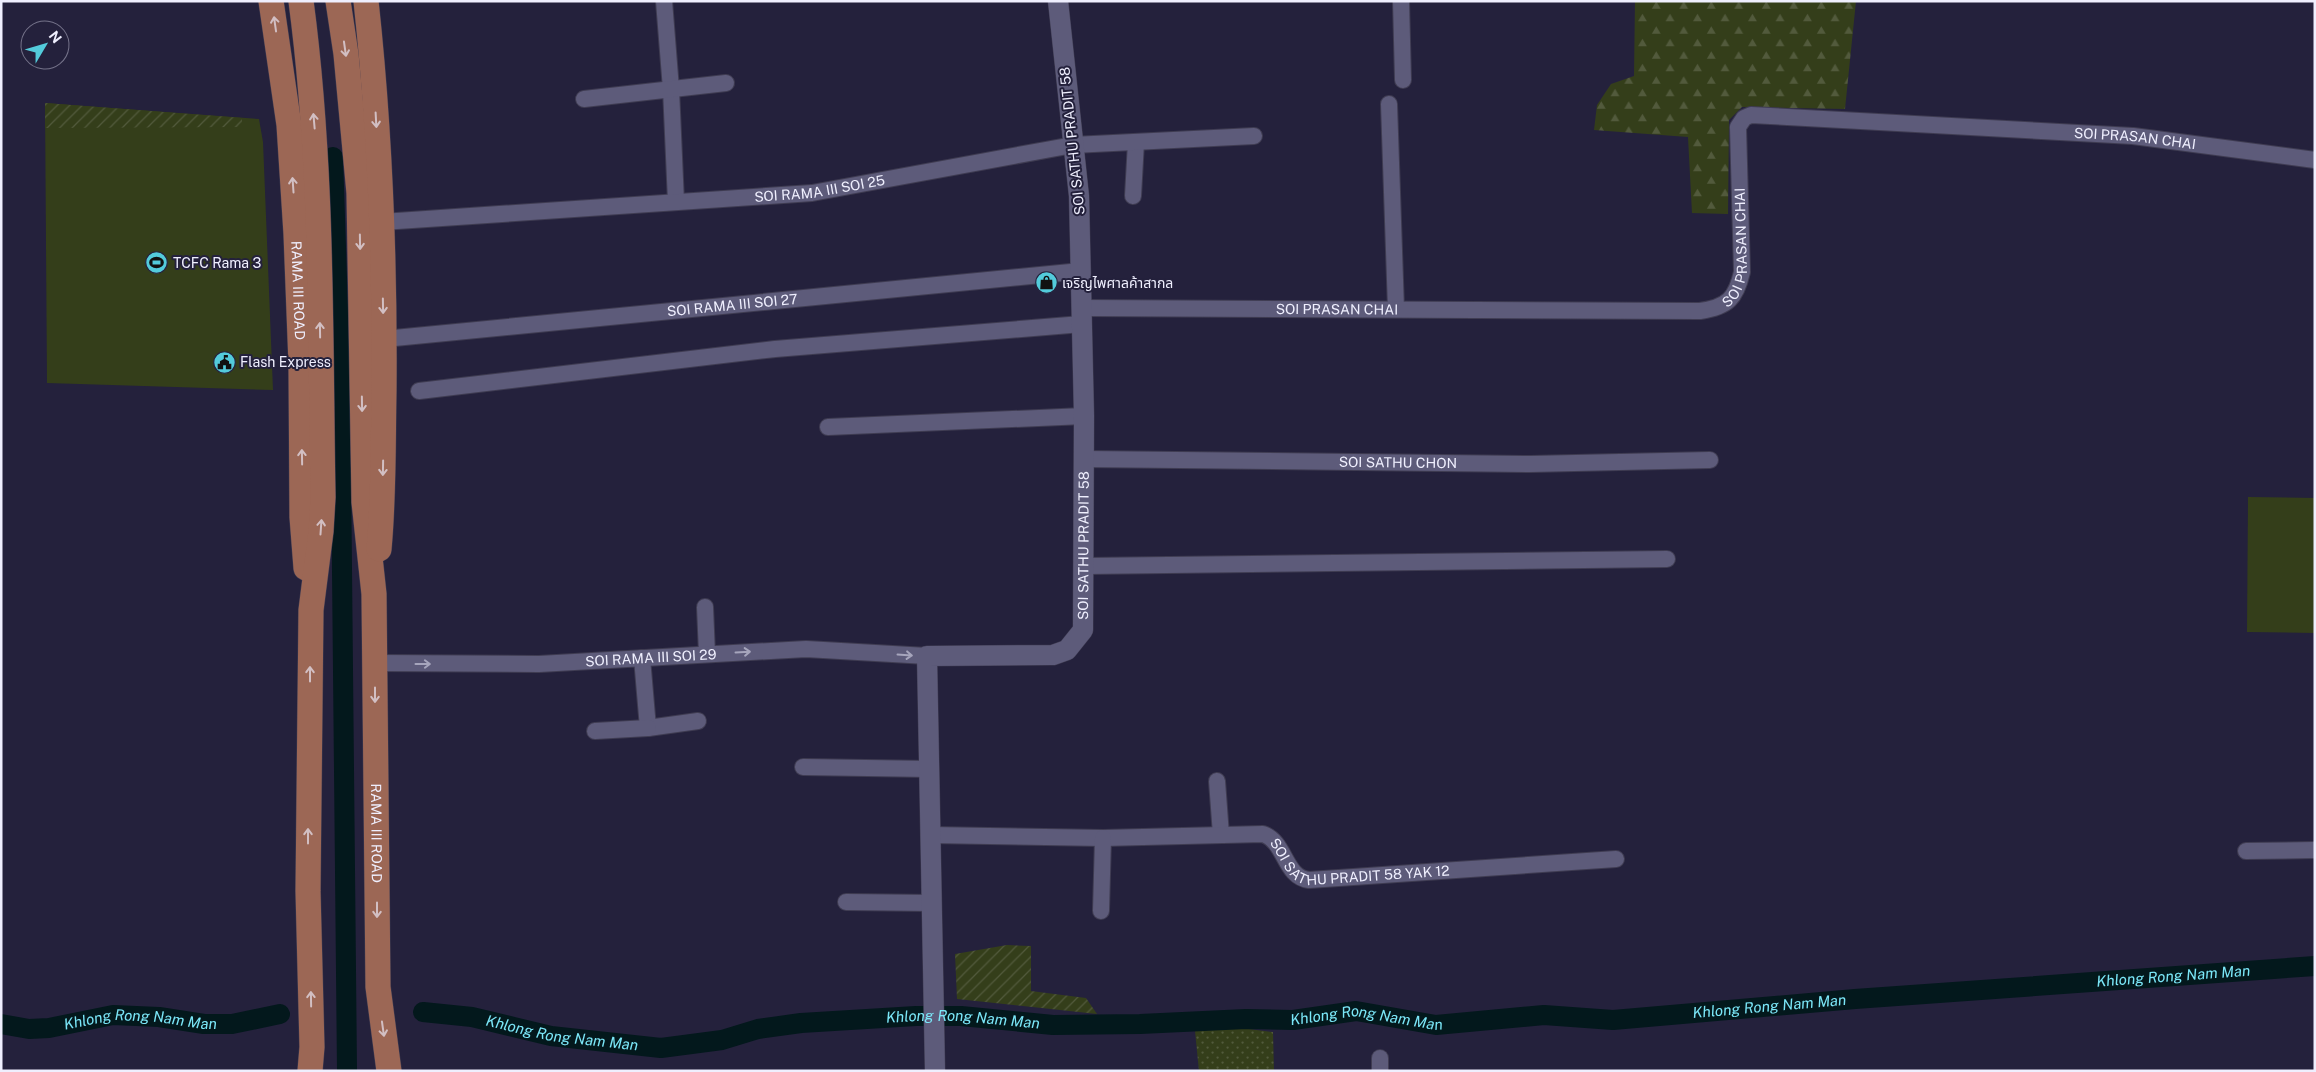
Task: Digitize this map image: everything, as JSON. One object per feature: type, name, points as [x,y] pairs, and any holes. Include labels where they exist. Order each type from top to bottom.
[{"type":"main road","name":"RAMA III ROAD","points":[[271,1],[287,111],[296,234],[301,364],[302,517],[310,610],[308,892],[312,1047],[310,1071]]},
{"type":"main road","name":"RAMA III ROAD","points":[[301,1],[314,122],[319,204],[323,497],[321,531],[310,610]]},
{"type":"main road","name":"RAMA III ROAD","points":[[338,1],[346,54],[359,193],[364,502],[374,594],[378,987],[389,1071]]},
{"type":"main road","name":"RAMA III ROAD","points":[[366,1],[371,49],[382,222],[384,339],[382,498],[374,594]]},
{"type":"street","points":[[664,1],[671,89],[676,202]]},
{"type":"street","name":"SOI SATHU PRADIT 58","points":[[927,656],[1053,655],[1067,650],[1083,630],[1084,416],[1079,196],[1058,1]]},
{"type":"street","points":[[1401,1],[1403,80]]},
{"type":"street","points":[[584,99],[726,83]]},
{"type":"street","points":[[1389,104],[1396,310]]},
{"type":"street","name":"SOI PRASAN CHAI","points":[[419,392],[775,349],[1082,316],[1396,310],[1700,311],[1717,308],[1730,300],[1739,288],[1742,272],[1738,127],[1744,118],[1751,114],[2133,136],[2315,160]]},
{"type":"street","name":"SOI RAMA III SOI 25","points":[[382,222],[812,193],[1073,145],[1254,136]]},
{"type":"street","points":[[1133,196],[1136,142]]},
{"type":"street","name":"SOI RAMA III SOI 27","points":[[384,339],[1081,271]]},
{"type":"street","points":[[828,427],[1084,416]]},
{"type":"street","name":"SOI SATHU CHON","points":[[1084,459],[1530,464],[1710,460]]},
{"type":"street","points":[[1084,566],[1667,559]]},
{"type":"street","points":[[706,607],[707,654]]},
{"type":"street","name":"SOI RAMA III SOI 29","points":[[375,663],[539,664],[806,649],[927,656]]},
{"type":"street","points":[[927,656],[932,835],[935,1071]]},
{"type":"street","points":[[642,658],[648,728]]},
{"type":"street","points":[[595,731],[648,728],[698,721]]},
{"type":"street","points":[[803,767],[930,769]]},
{"type":"street","points":[[1217,780],[1221,835]]},
{"type":"street","name":"SOI SATHU PRADIT 58 YAK 12","points":[[932,835],[1103,838],[1263,834],[1272,837],[1294,874],[1301,879],[1309,880],[1616,859]]},
{"type":"street","points":[[1101,911],[1103,838]]},
{"type":"street","points":[[2246,851],[2315,850]]},
{"type":"street","points":[[846,902],[933,904]]},
{"type":"green space","points":[[1635,1],[1856,1],[1845,109],[1742,107],[1729,120],[1728,214],[1692,213],[1688,137],[1594,130],[1597,105],[1611,84],[1634,76]]},
{"type":"green space","name":"TCFC Rama 3","points":[[45,103],[259,119],[263,142],[273,390],[47,383]]},
{"type":"green space","points":[[45,103],[242,118],[242,127],[45,128]]},
{"type":"green space","points":[[2248,497],[2315,498],[2315,633],[2247,632]]},
{"type":"green space","points":[[1007,945],[1031,946],[1031,991],[1086,998],[1097,1014],[957,999],[955,954]]},
{"type":"green space","points":[[1241,1028],[1273,1032],[1274,1071],[1199,1071],[1195,1031]]},
{"type":"waterway","points":[[333,157],[340,369],[347,1071]]},
{"type":"waterway","name":"Khlong Rong Nam Man","points":[[423,1012],[472,1017],[551,1036],[661,1048],[722,1040],[758,1029],[801,1023],[916,1016],[961,1016],[1053,1025],[1140,1024],[1246,1019],[1293,1020],[1356,1011],[1436,1025],[1544,1015],[1613,1020],[1855,999],[2315,966]]},
{"type":"waterway","name":"Khlong Rong Nam Man","points":[[1,1024],[29,1029],[49,1028],[113,1015],[159,1017],[204,1024],[232,1024],[280,1014]]},
{"type":"place","name":"TCFC Rama 3","points":[[157,263]]},
{"type":"place","name":"เจริญไพศาลค้าสากล","points":[[1046,283]]},
{"type":"place","name":"Flash Express","points":[[224,362]]}]
